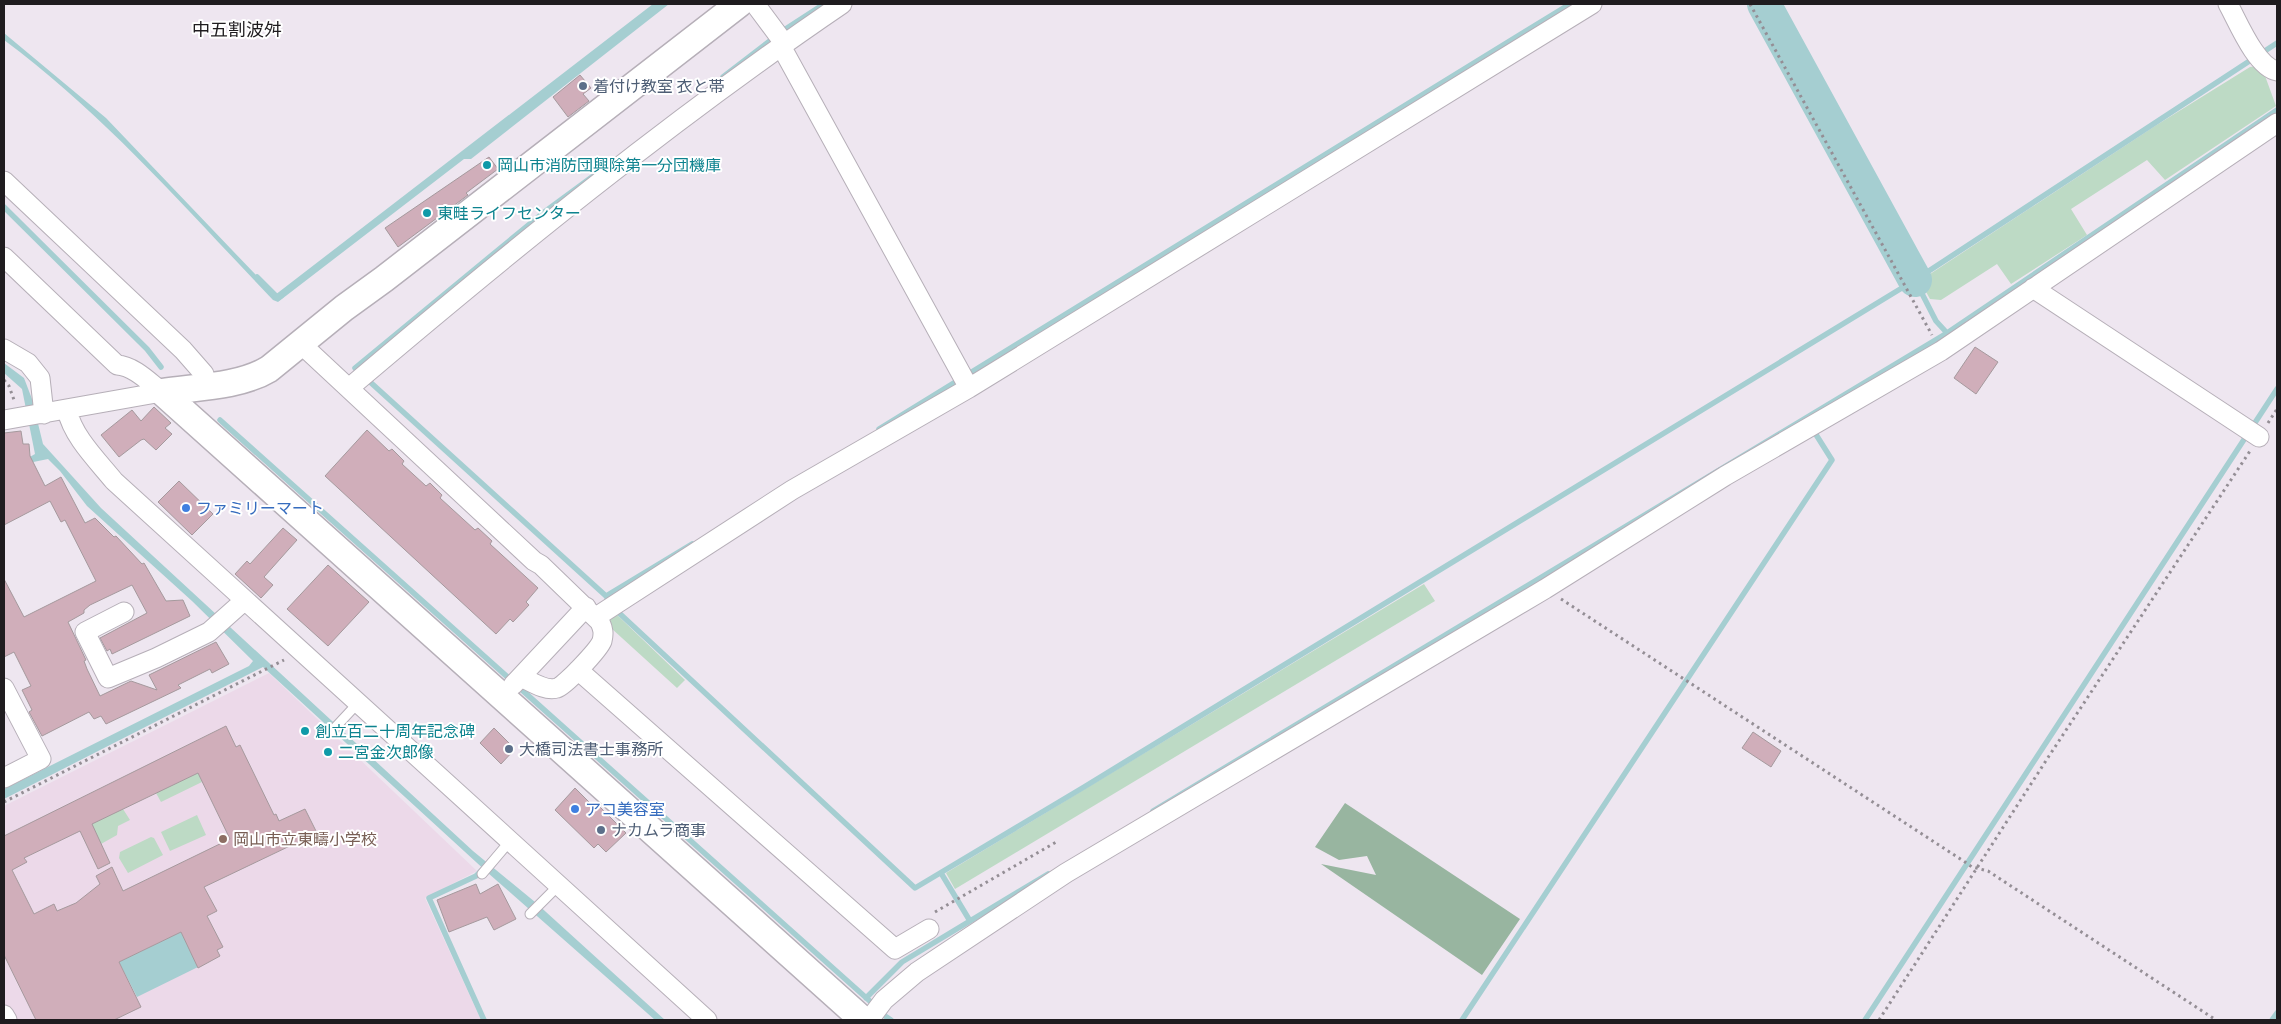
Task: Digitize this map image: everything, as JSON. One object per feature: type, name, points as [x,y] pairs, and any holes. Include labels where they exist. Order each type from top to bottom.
[{"type":"street","points":[[4,420],[257,376],[269,369],[300,343],[739,4]]},
{"type":"street","points":[[755,4],[780,39],[965,381]]},
{"type":"street","points":[[349,388],[561,212],[780,39],[842,4]]},
{"type":"street","points":[[513,685],[602,609],[965,381],[1592,4]]},
{"type":"street","points":[[2228,4],[2258,56],[2271,70],[2277,71]]},
{"type":"street","points":[[869,1020],[884,1000],[917,972],[1066,873],[1545,589],[1725,476],[1941,351],[2277,123]]},
{"type":"street","points":[[4,181],[182,350],[204,374],[206,386]]},
{"type":"street","points":[[4,257],[117,365],[126,378],[124,392],[119,399]]},
{"type":"street","points":[[2033,288],[2253,433]]},
{"type":"street","points":[[300,343],[602,609],[603,630],[601,643],[578,670],[558,688],[549,689],[513,685]]},
{"type":"street","points":[[4,349],[28,363],[40,378],[44,414]]},
{"type":"street","points":[[117,365],[136,372],[162,392],[513,685],[863,1020]]},
{"type":"street","points":[[67,410],[69,419],[78,435],[114,481],[707,1020]]},
{"type":"street","points":[[124,612],[85,632],[108,678],[156,658],[209,632],[245,600]]},
{"type":"street","points":[[578,670],[895,949],[929,929]]},
{"type":"street","points":[[4,688],[41,759],[4,778]]},
{"type":"street","points":[[4,1014],[6,1020]]},
{"type":"lane","points":[[330,734],[358,703]]},
{"type":"lane","points":[[482,874],[510,841]]},
{"type":"lane","points":[[530,914],[559,886]]},
{"type":"path","points":[[1750,4],[1932,334]]},
{"type":"path","points":[[1879,1020],[1978,868],[2253,433],[2277,409]]},
{"type":"path","points":[[1545,589],[1972,867],[1988,871],[2216,1020]]},
{"type":"path","points":[[4,802],[278,665]]},
{"type":"path","points":[[954,902],[1058,841]]},
{"type":"shaded area","name":"岡山市立東疇小学校","points":[[269,673],[477,871],[425,898],[481,1020],[11,1020],[4,1006],[4,806]]},
{"type":"green space","points":[[2258,66],[2264,73],[2276,106],[2165,180],[2147,160],[2071,209],[2087,235],[2011,284],[1997,264],[1941,300],[1930,299],[1925,290],[1927,276],[2155,126],[2250,67]]},
{"type":"green space","points":[[1424,584],[1435,601],[955,889],[946,873]]},
{"type":"green space","points":[[615,613],[685,680],[677,688],[611,628],[608,618]]},
{"type":"green space","points":[[198,773],[202,782],[161,802],[156,793]]},
{"type":"green space","points":[[1345,803],[1520,919],[1482,975],[1321,864],[1376,875],[1367,856],[1339,860],[1315,847]]},
{"type":"green space","points":[[123,809],[130,820],[118,826],[117,835],[101,844],[92,824]]},
{"type":"green space","points":[[197,815],[206,835],[170,851],[161,832]]},
{"type":"green space","points":[[151,837],[154,838],[163,855],[128,873],[119,858],[120,852]]},
{"type":"water","points":[[653,4],[669,4],[471,159],[464,159],[278,302],[273,300],[144,164],[110,131],[76,99],[4,40],[4,33],[106,118],[275,295]]},
{"type":"water","points":[[4,363],[24,378],[32,399],[43,444],[101,508],[473,851],[535,902],[665,1020],[655,1020],[488,873],[263,667],[4,799],[4,789],[249,666],[253,661],[192,601],[87,506],[60,471],[48,459],[4,468],[4,461],[28,458],[35,454],[22,389],[4,373]]},
{"type":"water","points":[[181,932],[198,967],[137,997],[119,962]]},
{"type":"building","points":[[580,75],[591,88],[583,94],[589,101],[568,117],[553,97]]},
{"type":"building","name":"東畦ライフセンター","points":[[489,157],[498,169],[466,193],[468,195],[398,247],[385,228]]},
{"type":"building","points":[[1975,347],[1998,362],[1976,394],[1954,378]]},
{"type":"building","points":[[154,407],[171,423],[165,428],[172,434],[156,450],[144,439],[119,457],[101,435],[132,410],[141,421]]},
{"type":"building","points":[[367,430],[389,451],[392,449],[404,461],[402,464],[426,486],[430,483],[442,495],[440,498],[475,530],[478,528],[492,541],[490,544],[538,588],[526,602],[529,605],[513,622],[510,619],[496,634],[325,476]]},
{"type":"building","points":[[21,431],[23,444],[29,444],[30,456],[45,486],[61,477],[85,523],[95,518],[114,537],[116,536],[142,564],[144,563],[166,601],[183,600],[190,616],[112,654],[110,649],[107,651],[100,638],[147,613],[132,585],[90,605],[84,610],[84,613],[68,622],[100,696],[131,681],[157,690],[149,675],[216,642],[229,664],[212,673],[210,669],[178,685],[181,688],[106,724],[101,716],[94,719],[89,712],[42,736],[29,712],[32,710],[22,690],[31,686],[14,652],[4,657],[4,579],[24,617],[96,581],[65,520],[61,522],[50,501],[4,525],[4,433]]},
{"type":"building","points":[[179,481],[213,514],[192,535],[158,502]]},
{"type":"building","points":[[283,528],[297,540],[264,577],[273,585],[261,598],[235,574],[247,561],[250,564]]},
{"type":"building","points":[[328,565],[369,602],[328,646],[287,609]]},
{"type":"building","points":[[226,726],[236,747],[240,745],[274,815],[276,814],[279,821],[305,809],[317,833],[204,887],[217,911],[207,916],[223,947],[217,950],[220,956],[198,968],[181,932],[119,962],[141,1007],[114,1020],[36,1020],[4,955],[4,836]],"holes":[[[198,773],[230,839],[123,891],[112,867],[96,876],[100,884],[76,903],[57,911],[54,904],[34,914],[12,870],[27,862],[24,858],[80,831],[98,869],[110,863],[92,824]]]},
{"type":"building","points":[[494,728],[515,749],[501,764],[480,743]]},
{"type":"building","points":[[1753,732],[1781,751],[1771,767],[1742,748]]},
{"type":"building","points":[[575,788],[597,810],[600,807],[626,833],[606,852],[598,844],[594,848],[555,810]]},
{"type":"building","points":[[476,884],[480,894],[498,884],[516,919],[494,930],[487,917],[449,932],[437,900]]},
{"type":"waterway","points":[[723,77],[784,30],[824,4]]},
{"type":"waterway","points":[[879,429],[1570,4]]},
{"type":"waterway","points":[[1764,4],[1915,280]]},
{"type":"waterway","points":[[369,381],[606,596],[618,612],[915,888],[1915,280],[2277,43]]},
{"type":"waterway","points":[[1153,811],[1947,333],[2277,110]]},
{"type":"waterway","points":[[359,372],[355,368],[543,213],[592,177]]},
{"type":"waterway","points":[[4,207],[147,349],[161,367]]},
{"type":"waterway","points":[[257,277],[278,298],[281,296]]},
{"type":"waterway","points":[[1915,280],[1936,321],[1947,333]]},
{"type":"waterway","points":[[1865,1020],[2277,389]]},
{"type":"waterway","points":[[220,420],[872,1003]]},
{"type":"waterway","points":[[1462,1020],[1832,460],[1815,433]]},
{"type":"waterway","points":[[606,596],[692,544]]},
{"type":"waterway","points":[[482,870],[476,876],[429,898],[484,1020]]},
{"type":"waterway","points":[[941,873],[970,921]]},
{"type":"waterway","points":[[866,998],[902,962],[1048,874]]},
{"type":"waterway","points":[[2272,1020],[2277,1013]]},
{"type":"waterway","points":[[885,1016],[891,1020]]},
{"type":"place","name":"着付け教室 衣と帯","points":[[583,86]]},
{"type":"place","name":"岡山市消防団興除第一分団機庫","points":[[487,165]]},
{"type":"place","name":"東畦ライフセンター","points":[[427,213]]},
{"type":"place","name":"ファミリーマート","points":[[186,508]]},
{"type":"place","name":"創立百二十周年記念碑","points":[[305,731]]},
{"type":"place","name":"大橋司法書士事務所","points":[[509,749]]},
{"type":"place","name":"二宮金次郎像","points":[[328,752]]},
{"type":"place","name":"アコ美容室","points":[[575,809]]},
{"type":"place","name":"ナカムラ商事","points":[[601,830]]},
{"type":"place","name":"岡山市立東疇小学校","points":[[223,839]]},
{"type":"district","name":"中五割波舛","points":[[237,30]]}]
